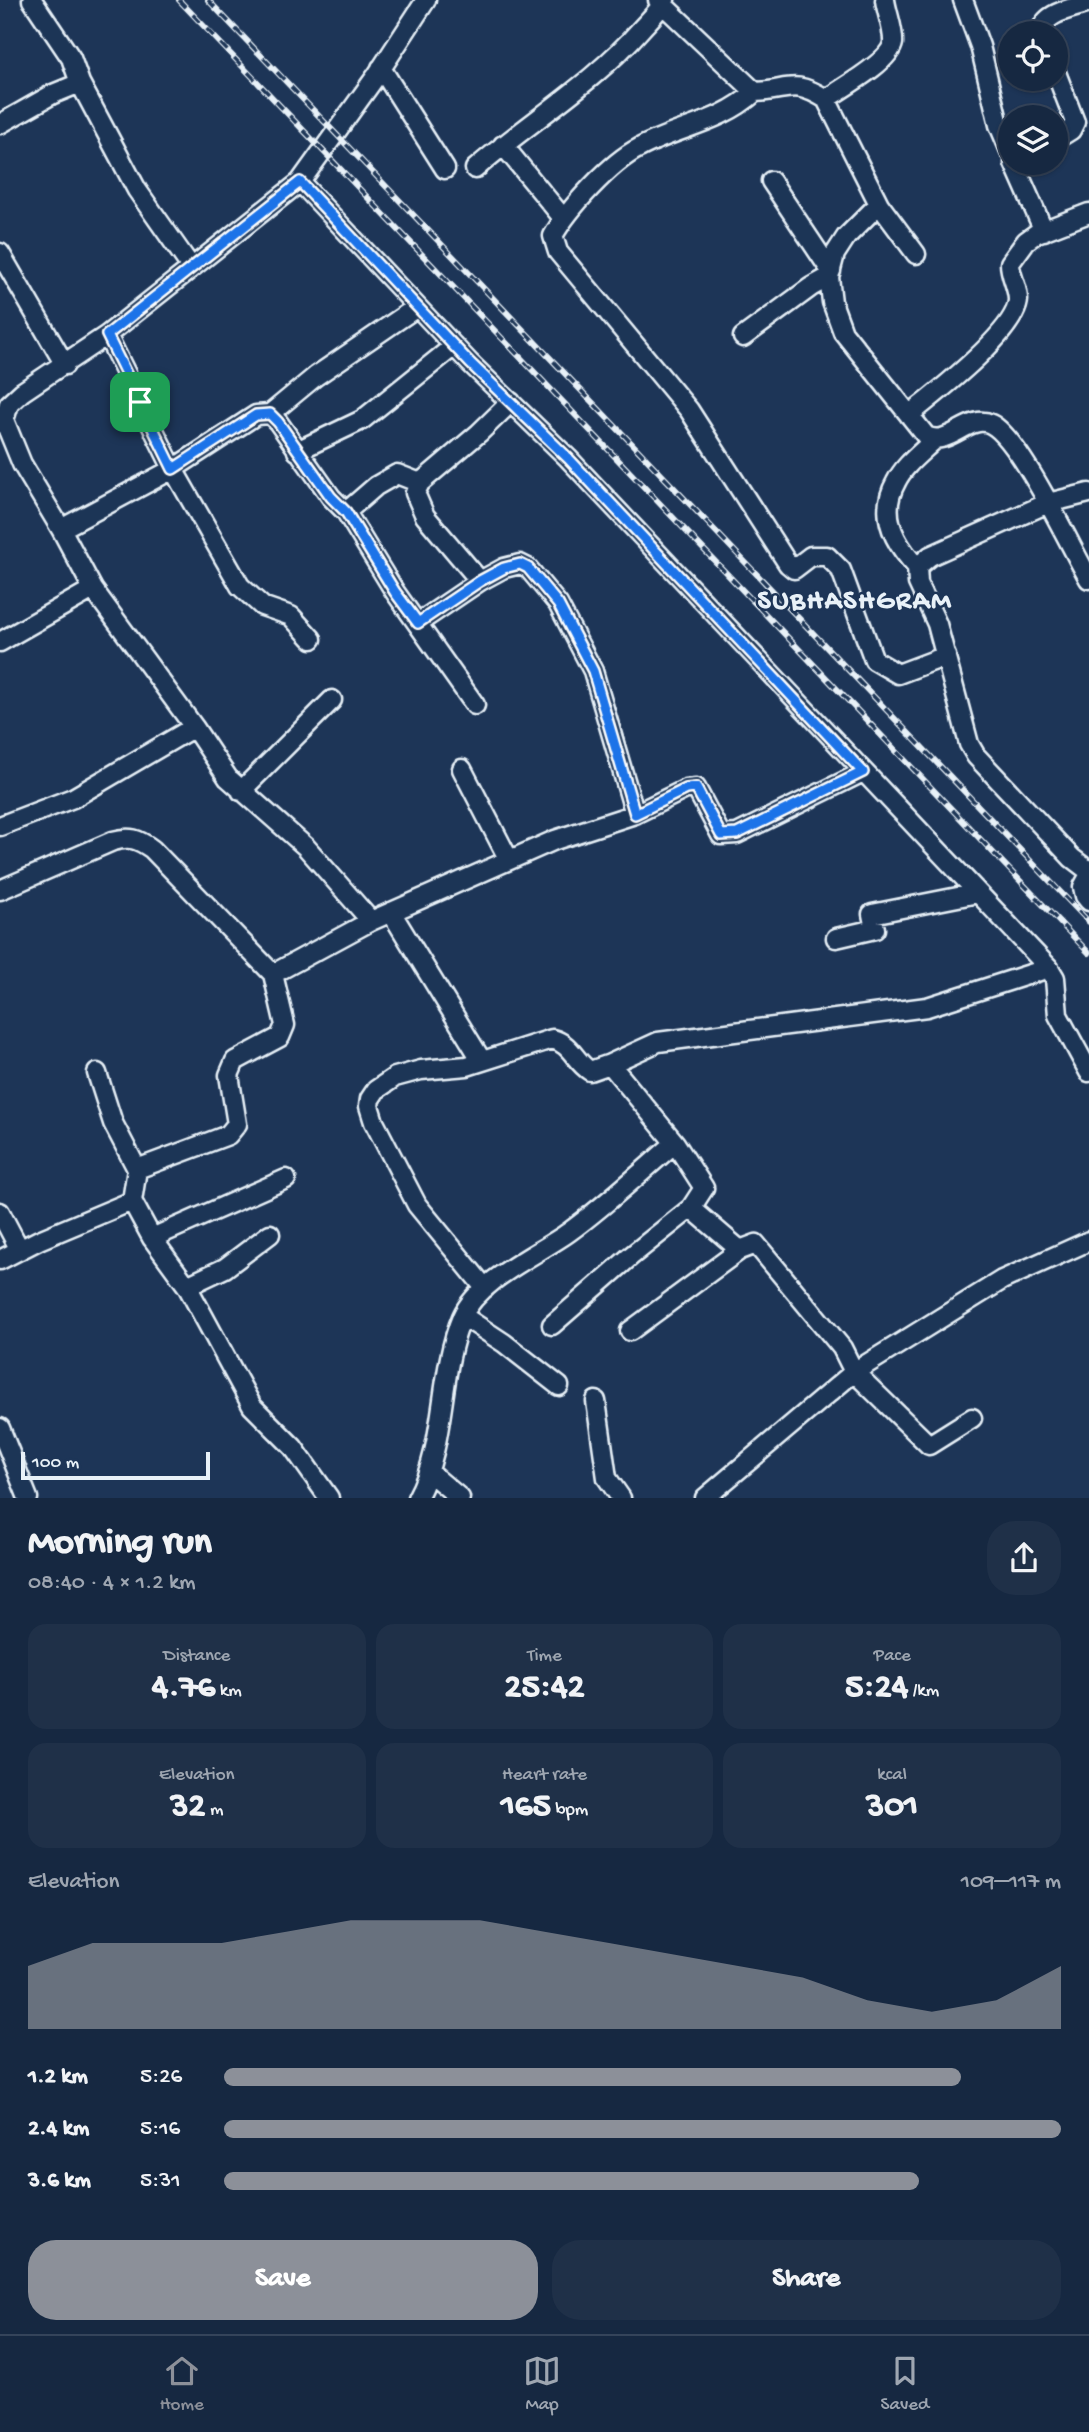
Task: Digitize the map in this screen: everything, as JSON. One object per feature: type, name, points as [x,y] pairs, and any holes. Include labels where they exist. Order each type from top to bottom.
[{"type":"street","points":[[32,0],[71,58],[80,83],[137,190],[191,267]]},
{"type":"street","points":[[371,921],[306,847],[228,778],[93,589],[22,464],[2,420],[14,398],[107,335],[300,182],[426,0]]},
{"type":"street","points":[[827,99],[868,71],[890,51],[893,42],[886,0]]},
{"type":"street","points":[[963,0],[980,46],[998,121]]},
{"type":"street","points":[[475,169],[503,145],[579,90],[623,50],[662,2],[755,92]]},
{"type":"street","points":[[1045,21],[1054,15],[1089,3]]},
{"type":"street","points":[[381,68],[445,169]]},
{"type":"street","points":[[0,124],[52,94],[80,83]]},
{"type":"street","points":[[916,254],[879,204],[827,99],[813,90],[793,85],[769,92],[755,92],[731,111],[639,148],[611,169],[563,218],[553,236],[558,252],[689,410],[788,564],[794,569],[811,556],[827,556],[841,570],[874,660],[898,674],[946,656]]},
{"type":"street","points":[[1063,91],[1075,122],[1068,132]]},
{"type":"street","points":[[503,145],[563,218]]},
{"type":"street","points":[[1019,175],[1044,231]]},
{"type":"street","points":[[771,181],[830,274]]},
{"type":"street","points":[[300,182],[454,346],[568,458],[1049,968],[1055,978],[1058,1015],[1089,1072]]},
{"type":"street","points":[[879,204],[846,237],[835,254],[830,274],[832,302],[843,332],[926,436],[934,440],[941,439],[980,421],[991,424],[1007,437],[1048,503],[1089,579]]},
{"type":"street","points":[[909,415],[970,365],[1014,313],[1018,302],[1010,263],[1026,241],[1089,213]]},
{"type":"street","points":[[0,253],[65,365]]},
{"type":"street","points":[[743,337],[830,274]]},
{"type":"street","points":[[61,529],[173,469],[256,415],[270,414],[317,376],[417,307]]},
{"type":"street","points":[[107,335],[173,469],[240,586],[262,606],[291,616],[312,639]]},
{"type":"street","points":[[297,451],[362,420],[454,346]]},
{"type":"street","points":[[480,581],[425,516],[415,493],[420,483],[511,402]]},
{"type":"street","points":[[270,414],[331,497],[346,512],[395,592],[475,705]]},
{"type":"street","points":[[934,440],[904,469],[895,483],[890,497],[889,516],[895,541],[917,567],[918,583],[937,624],[968,744],[976,756],[1089,874],[1083,887],[1089,901]]},
{"type":"street","points":[[346,512],[376,486],[397,474],[420,483]]},
{"type":"street","points":[[917,567],[930,556],[1048,503],[1089,493]]},
{"type":"street","points":[[418,623],[504,568],[520,564],[528,568],[558,604],[593,671],[635,814]]},
{"type":"street","points":[[0,642],[93,589]]},
{"type":"street","points":[[241,791],[332,700]]},
{"type":"street","points":[[0,826],[73,798],[194,727]]},
{"type":"street","points":[[462,769],[509,860]]},
{"type":"street","points":[[273,974],[391,912],[555,840],[635,814],[686,789],[696,788],[721,835],[737,834],[863,772]]},
{"type":"street","points":[[0,890],[113,841],[127,837],[139,840],[152,849],[273,974],[285,1025],[280,1037],[235,1061],[229,1075],[237,1124],[228,1135],[137,1169]]},
{"type":"street","points":[[835,938],[875,929],[872,914],[978,893]]},
{"type":"street","points":[[391,912],[482,1061]]},
{"type":"street","points":[[485,1288],[417,1205],[374,1122],[369,1106],[370,1099],[376,1090],[395,1077],[421,1070],[467,1066],[552,1039],[564,1042],[582,1066],[590,1071],[658,1042],[927,1007],[1049,968]]},
{"type":"street","points":[[552,1325],[691,1208],[704,1188],[675,1143],[610,1064]]},
{"type":"street","points":[[97,1073],[113,1123],[137,1169],[132,1201],[152,1238],[187,1286],[252,1406],[293,1447],[329,1497]]},
{"type":"street","points":[[417,1497],[429,1472],[452,1349],[469,1305],[485,1288],[570,1231],[675,1143]]},
{"type":"street","points":[[152,1238],[286,1179]]},
{"type":"street","points":[[0,1260],[132,1201]]},
{"type":"street","points":[[691,1208],[740,1250]]},
{"type":"street","points":[[0,1212],[20,1250]]},
{"type":"street","points":[[187,1286],[211,1277],[270,1234]]},
{"type":"street","points":[[705,1497],[854,1372],[1003,1280],[1089,1241]]},
{"type":"street","points":[[630,1331],[740,1250],[756,1244],[842,1348],[854,1372],[929,1445],[971,1418]]},
{"type":"street","points":[[463,1316],[504,1343],[559,1386]]},
{"type":"street","points":[[596,1401],[607,1478],[621,1497]]},
{"type":"street","points":[[0,1429],[28,1497]]},
{"type":"street","points":[[429,1472],[460,1497]]},
{"type":"railway","points":[[179,0],[1089,953]]},
{"type":"railway","points":[[208,0],[1089,922]]},
{"type":"district","name":"SUBHASHGRAM","points":[[855,598]]},
{"type":"route","points":[[300,182],[470,363],[568,458],[863,772],[737,834],[721,835],[696,788],[686,789],[635,814],[593,671],[558,604],[528,568],[520,564],[504,568],[418,623],[395,592],[346,512],[331,497],[270,414],[256,415],[173,469],[140,402],[107,335],[300,182]]}]
